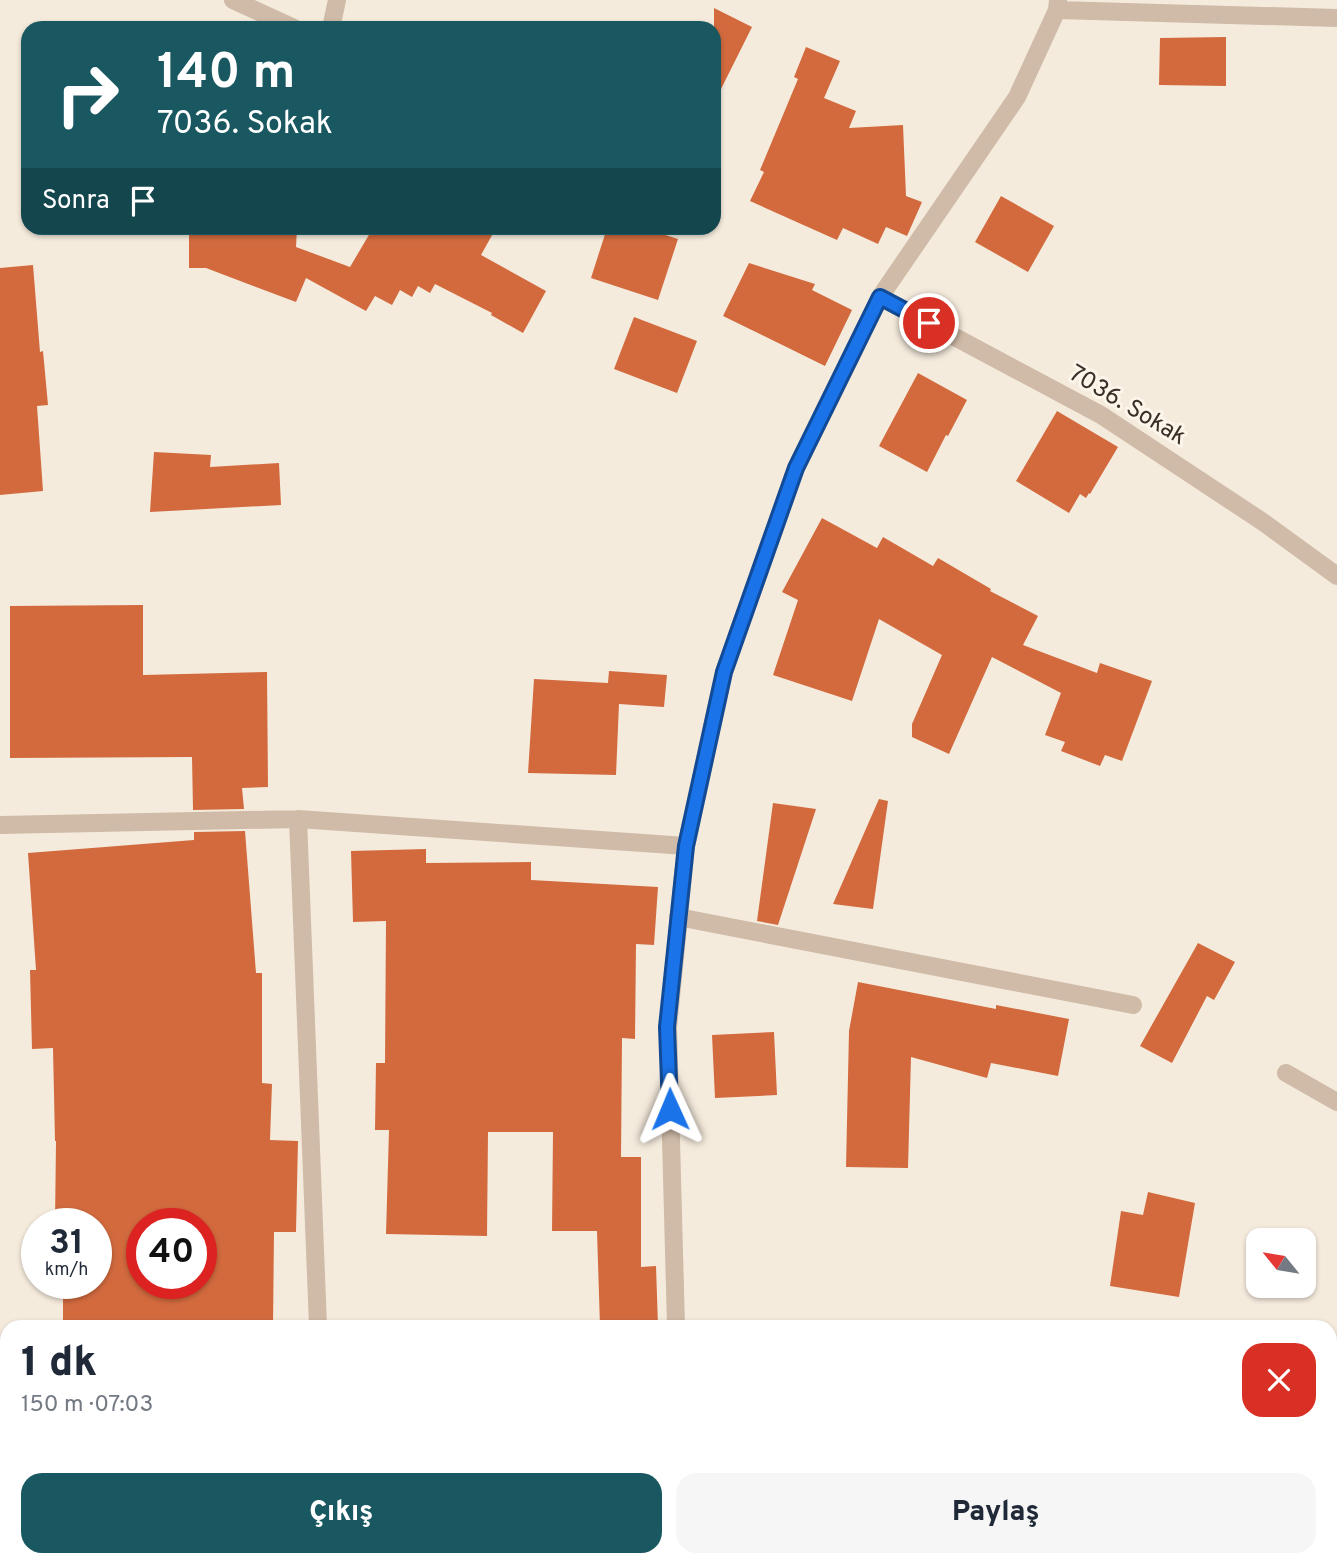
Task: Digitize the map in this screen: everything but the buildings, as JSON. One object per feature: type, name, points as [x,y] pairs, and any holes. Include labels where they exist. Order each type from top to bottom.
[{"type":"street","points":[[233,0],[279,21]]},
{"type":"street","points":[[332,21],[337,0]]},
{"type":"street","points":[[676,1320],[667,1027],[686,846],[724,672],[796,468],[880,297],[1017,97],[1058,5],[1337,18]]},
{"type":"street","name":"7036. Sokak","points":[[880,297],[1101,415],[1264,522],[1337,576]]},
{"type":"street","points":[[0,825],[298,819],[686,846]]},
{"type":"street","points":[[298,819],[318,1320]]},
{"type":"street","points":[[678,917],[1133,1005]]},
{"type":"street","points":[[1286,1073],[1337,1102]]},
{"type":"route","points":[[670,1109],[667,1027],[686,846],[724,672],[796,468],[880,297],[929,323]]}]
